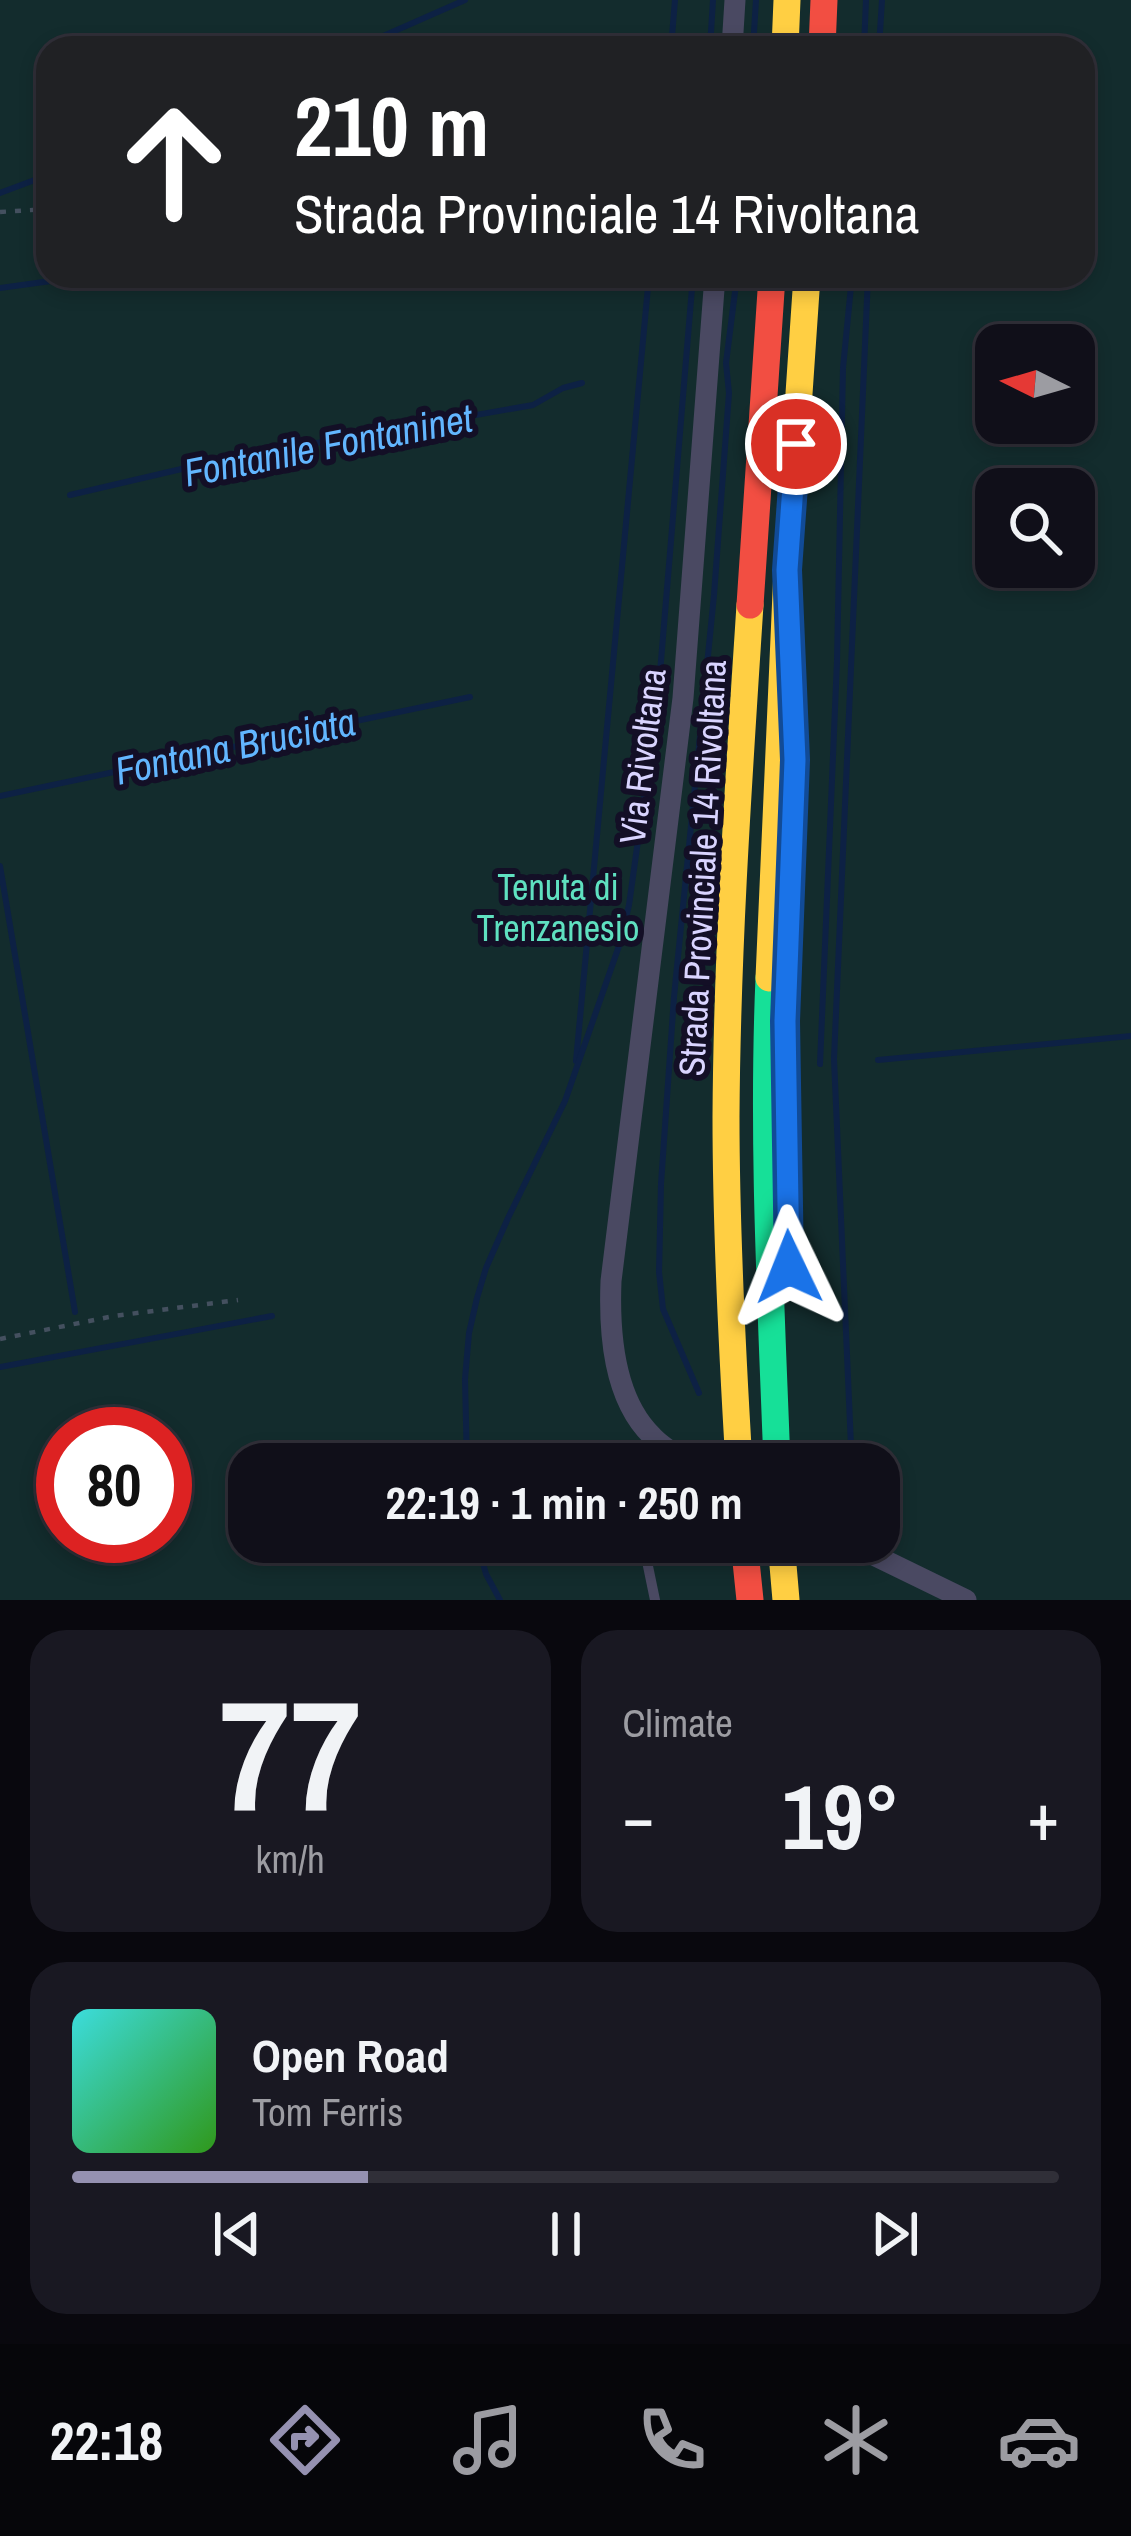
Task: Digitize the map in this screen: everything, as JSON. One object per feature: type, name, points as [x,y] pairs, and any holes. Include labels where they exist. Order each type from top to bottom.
[{"type":"highway","points":[[785,36],[787,0]]},
{"type":"highway","points":[[822,36],[824,0]]},
{"type":"highway","name":"Strada Provinciale 14 Rivoltana","points":[[738,1443],[727,1066],[737,826],[771,288]]},
{"type":"highway","name":"Strada Provinciale 14 Rivoltana","points":[[776,1443],[765,1063],[787,570],[806,288]]},
{"type":"highway","points":[[787,570],[795,760],[785,1021],[796,1443]]},
{"type":"highway","points":[[746,1563],[750,1600]]},
{"type":"highway","points":[[783,1563],[786,1600]]},
{"type":"highway","points":[[805,1563],[808,1600]]},
{"type":"street","points":[[733,36],[735,0]]},
{"type":"street","name":"Via Rivoltana","points":[[660,1443],[636,1415],[618,1371],[612,1345],[611,1292],[683,698],[714,288]]},
{"type":"street","points":[[890,1563],[966,1600]]},
{"type":"lane","points":[[647,1563],[655,1600]]},
{"type":"path","points":[[0,212],[36,210]]},
{"type":"path","points":[[0,1339],[114,1316],[238,1300]]},
{"type":"green space","name":"Tenuta di Trenzanesio","points":[[0,0],[1131,0],[1131,1600],[0,1600]]},
{"type":"waterway","points":[[383,36],[465,0]]},
{"type":"waterway","points":[[672,36],[675,0]]},
{"type":"waterway","points":[[711,36],[713,0]]},
{"type":"waterway","points":[[754,36],[756,0]]},
{"type":"waterway","points":[[864,36],[866,0]]},
{"type":"waterway","points":[[880,36],[882,0]]},
{"type":"waterway","points":[[0,193],[36,180]]},
{"type":"waterway","points":[[0,288],[36,283]]},
{"type":"waterway","points":[[576,1061],[648,288]]},
{"type":"waterway","points":[[467,1443],[469,1333],[486,1268],[565,1101],[629,905],[658,697],[692,288]]},
{"type":"waterway","points":[[699,1393],[663,1309],[661,1184],[674,997],[714,595],[729,393],[726,363],[735,288]]},
{"type":"waterway","points":[[820,1064],[837,661],[843,368],[851,288]]},
{"type":"waterway","points":[[851,1443],[834,1059],[867,288]]},
{"type":"waterway","name":"Fontanile Fontaninet","points":[[70,495],[220,460],[533,405],[582,383]]},
{"type":"waterway","name":"Fontana Bruciata","points":[[0,796],[470,697]]},
{"type":"waterway","points":[[0,866],[75,1312]]},
{"type":"waterway","points":[[878,1060],[1131,1036]]},
{"type":"waterway","points":[[0,1367],[272,1316]]},
{"type":"waterway","points":[[483,1563],[500,1600]]},
{"type":"traffic: fast","points":[[769,978],[767,1160],[776,1443]]},
{"type":"traffic: slow","points":[[786,36],[787,0]]},
{"type":"traffic: slow","points":[[769,978],[787,570],[806,288]]},
{"type":"traffic: slow","points":[[738,1443],[726,1117],[731,925],[750,605]]},
{"type":"traffic: slow","points":[[783,1563],[786,1600]]},
{"type":"traffic: jam","points":[[822,36],[824,0]]},
{"type":"traffic: jam","points":[[750,605],[771,288]]},
{"type":"traffic: jam","points":[[746,1563],[750,1600]]},
{"type":"route","points":[[789,1267],[785,1021],[795,760],[787,570],[796,444]]}]
